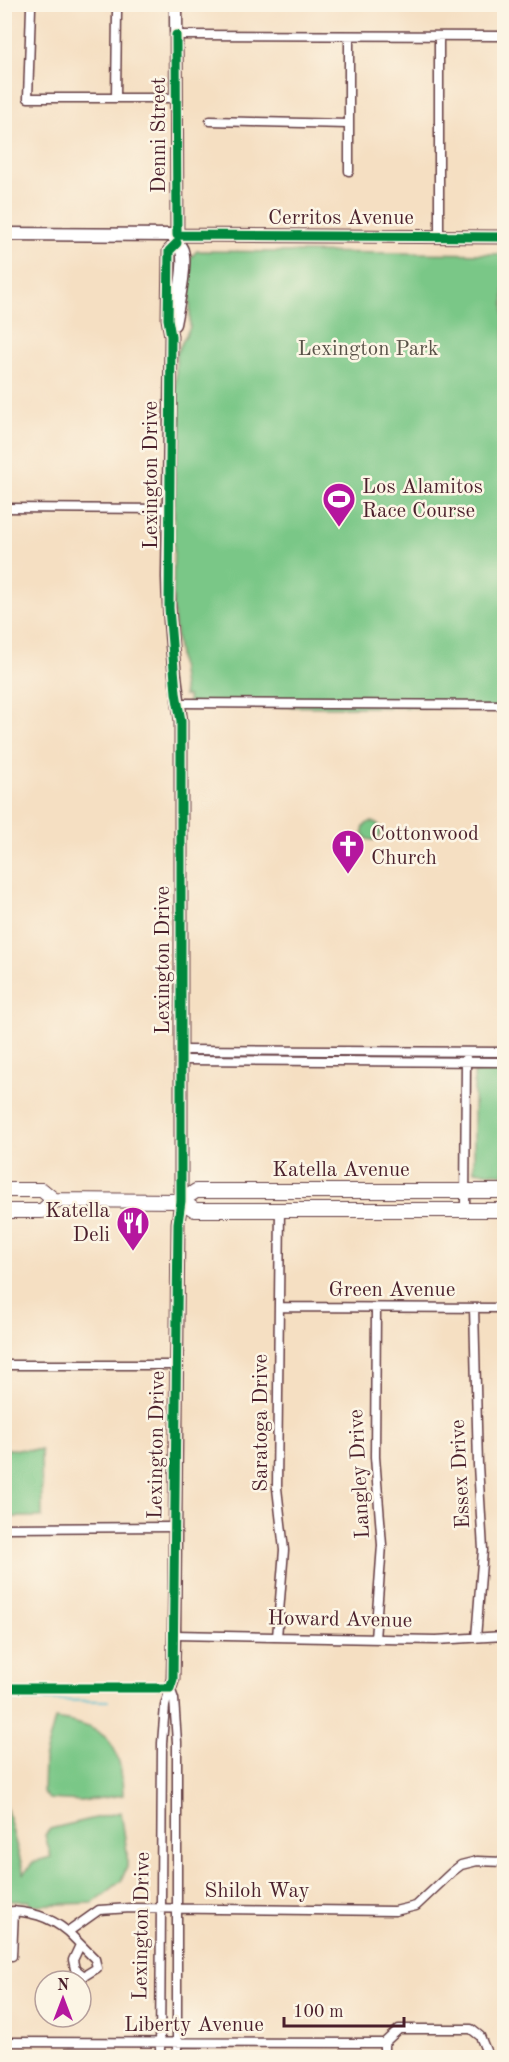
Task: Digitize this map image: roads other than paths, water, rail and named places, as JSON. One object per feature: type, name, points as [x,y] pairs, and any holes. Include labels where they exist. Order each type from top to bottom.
[{"type":"main road","name":"Katella Avenue","points":[[4,1191],[42,1190],[54,1200],[181,1201],[195,1209],[504,1210]]},
{"type":"main road","name":"Katella Avenue","points":[[181,1201],[196,1191],[504,1191]]},
{"type":"main road","name":"Katella Avenue","points":[[4,1211],[42,1211],[54,1200]]},
{"type":"street","name":"Denni Street","points":[[176,4],[177,239]]},
{"type":"street","points":[[31,8],[28,98],[177,98]]},
{"type":"street","points":[[116,98],[117,12]]},
{"type":"street","points":[[176,35],[504,36]]},
{"type":"street","points":[[349,36],[349,171]]},
{"type":"street","points":[[439,36],[439,237]]},
{"type":"street","points":[[210,122],[348,124]]},
{"type":"street","name":"Cerritos Avenue","points":[[4,234],[177,239],[504,237]]},
{"type":"street","name":"Lexington Drive","points":[[160,2058],[162,1743],[165,1706],[173,1679],[178,1223],[181,1201],[182,721],[169,608],[168,509],[171,336],[168,319],[169,251],[177,239]]},
{"type":"street","points":[[4,508],[168,509]]},
{"type":"street","points":[[179,703],[504,705]]},
{"type":"street","points":[[465,1209],[466,1051]]},
{"type":"street","points":[[180,1055],[504,1052]]},
{"type":"street","points":[[180,1055],[504,1062]]},
{"type":"street","name":"Saratoga Drive","points":[[277,1637],[284,1550],[277,1488],[280,1208]]},
{"type":"street","name":"Green Avenue","points":[[279,1307],[504,1308]]},
{"type":"street","name":"Langley Drive","points":[[375,1639],[382,1545],[375,1457],[376,1308]]},
{"type":"street","name":"Essex Drive","points":[[474,1308],[477,1465],[483,1550],[476,1638]]},
{"type":"street","points":[[4,1365],[176,1365]]},
{"type":"street","points":[[4,1528],[174,1527]]},
{"type":"street","name":"Howard Avenue","points":[[174,1635],[375,1639],[504,1636]]},
{"type":"street","points":[[4,1688],[170,1688]]},
{"type":"street","name":"Lexington Drive","points":[[170,1688],[174,1699],[177,1742],[177,2058]]},
{"type":"street","name":"Shiloh Way","points":[[68,1932],[99,1910],[131,1908],[395,1911],[416,1906],[461,1865],[477,1862],[504,1862]]},
{"type":"street","points":[[12,1956],[9,1911],[38,1915],[54,1921],[80,1945]]},
{"type":"street","points":[[384,2058],[384,2043],[399,2029],[471,2030],[480,2036],[489,2058]]},
{"type":"street","name":"Liberty Avenue","points":[[4,2042],[384,2043]]},
{"type":"waterway","points":[[4,1700],[108,1701]]},
{"type":"place","name":"Los Alamitos Race Course","points":[[339,528]]},
{"type":"place","name":"Cottonwood Church","points":[[348,875]]},
{"type":"place","name":"Katella Deli","points":[[133,1252]]},
{"type":"park label","name":"Lexington Park","points":[[368,349]]}]
